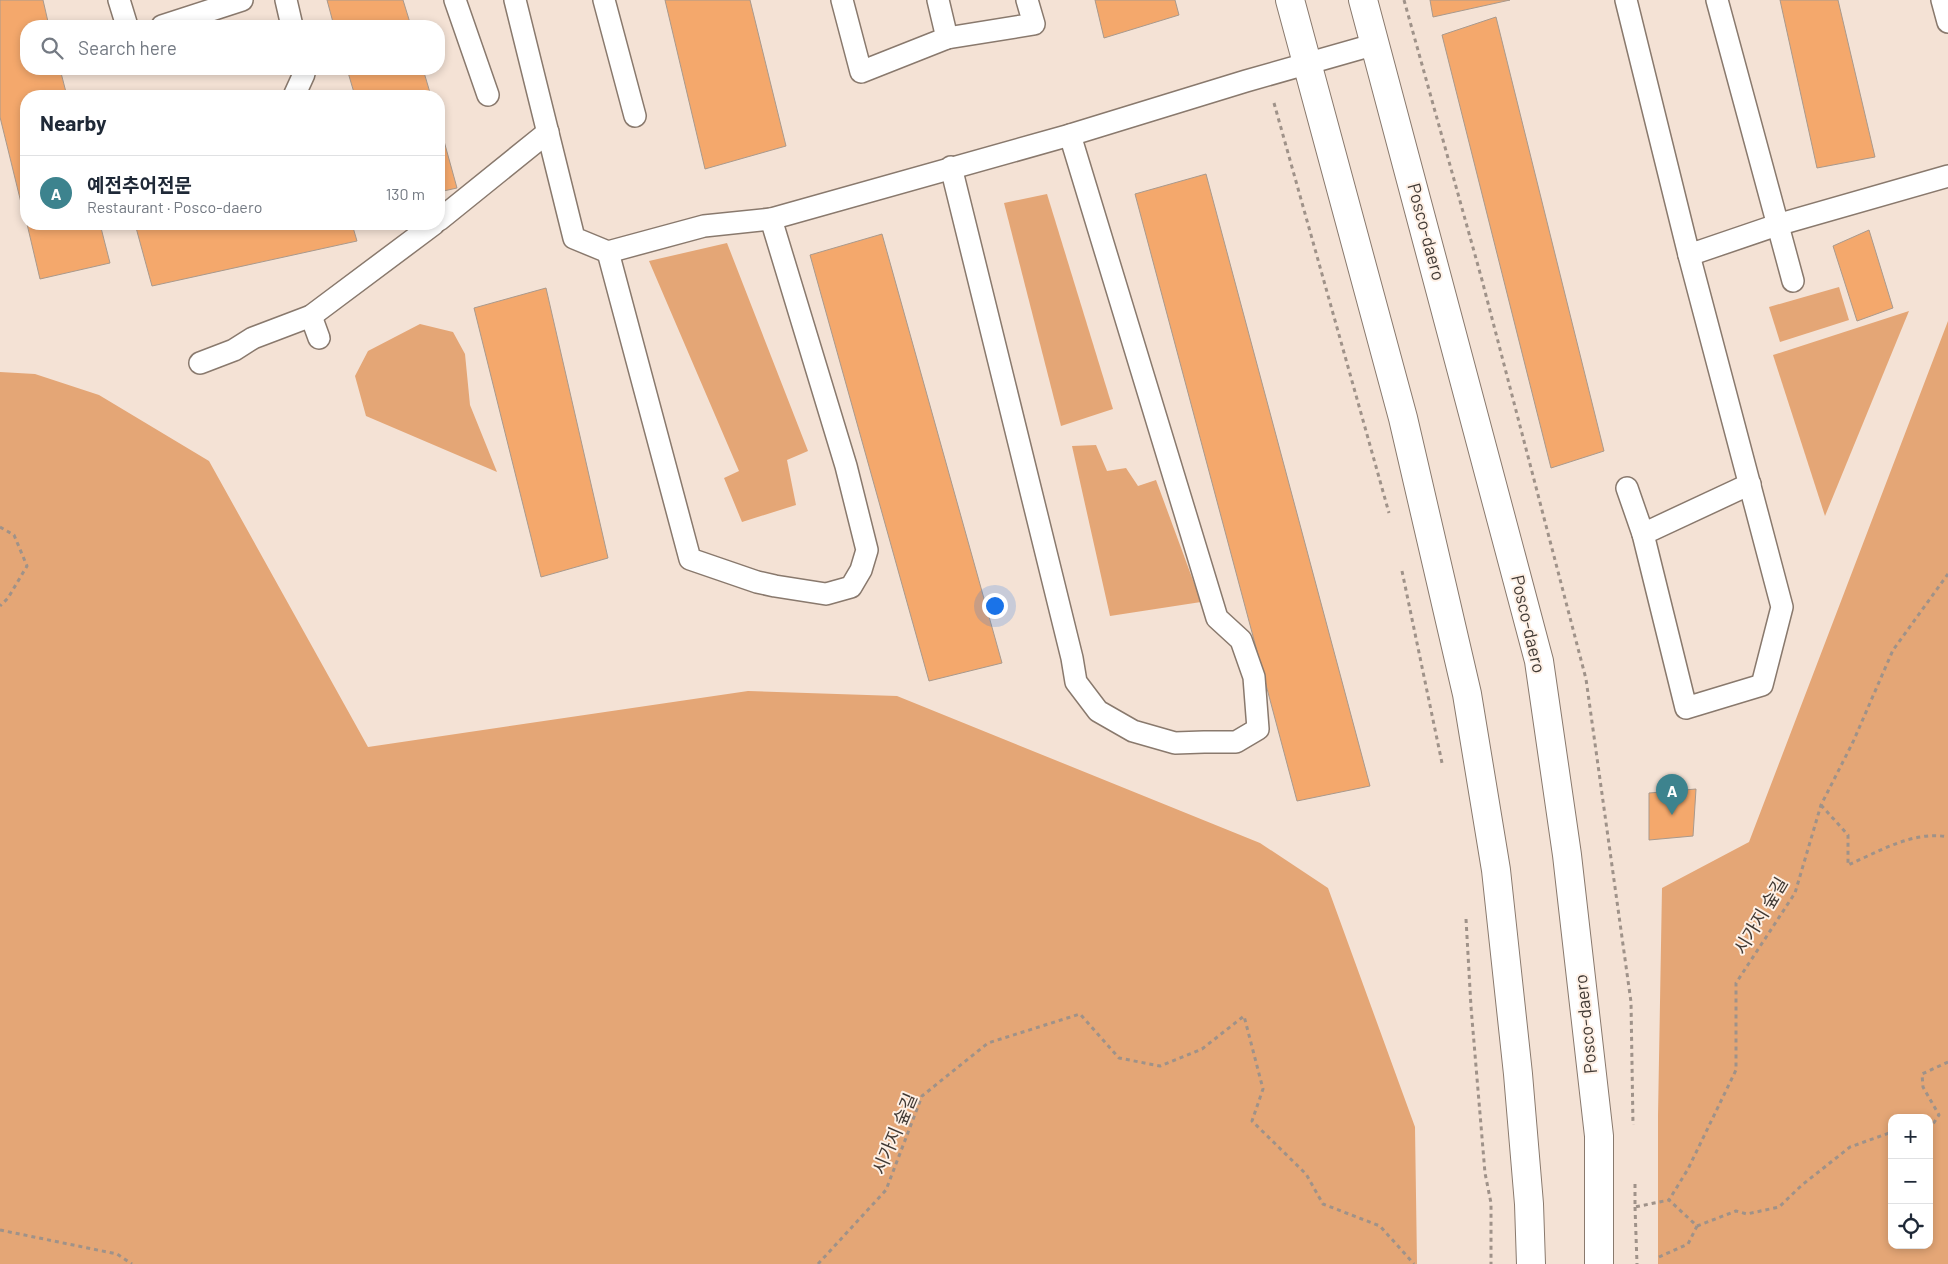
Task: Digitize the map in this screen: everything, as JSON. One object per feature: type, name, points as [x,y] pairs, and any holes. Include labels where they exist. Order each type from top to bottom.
[{"type":"main road","points":[[1290,0],[1402,418],[1467,694],[1496,870],[1529,1204],[1531,1264]]},
{"type":"main road","name":"Posco-daero","points":[[1363,0],[1539,661],[1567,855],[1599,1136],[1599,1264]]},
{"type":"lane","points":[[119,0],[125,20]]},
{"type":"lane","points":[[180,20],[242,0]]},
{"type":"lane","points":[[286,0],[291,20]]},
{"type":"lane","points":[[455,0],[488,95]]},
{"type":"lane","points":[[514,0],[574,238],[608,252],[704,226],[771,219],[1070,135],[1376,44]]},
{"type":"lane","points":[[604,0],[636,116]]},
{"type":"lane","points":[[842,0],[861,72],[947,38],[1034,24],[1027,0]]},
{"type":"lane","points":[[938,0],[947,38]]},
{"type":"lane","points":[[1626,0],[1689,255],[1782,607],[1762,685],[1686,708],[1643,534],[1627,488]]},
{"type":"lane","points":[[1717,0],[1793,280]]},
{"type":"lane","points":[[1942,0],[1948,22]]},
{"type":"lane","points":[[297,90],[304,75]]},
{"type":"lane","points":[[445,215],[548,132]]},
{"type":"lane","points":[[951,167],[1072,658],[1076,682],[1098,711],[1133,731],[1175,743],[1236,742],[1258,729],[1254,677],[1241,640],[1217,618],[1070,135]]},
{"type":"lane","points":[[1689,255],[1777,225],[1948,176]]},
{"type":"lane","points":[[608,252],[690,559],[757,582],[826,594],[851,587],[861,570],[867,550],[846,466],[771,219]]},
{"type":"lane","points":[[200,363],[234,350],[253,338],[312,316],[426,230]]},
{"type":"lane","points":[[312,316],[318,338]]},
{"type":"lane","points":[[1643,534],[1750,484]]},
{"type":"path","points":[[1404,0],[1482,280],[1586,679],[1631,1002],[1633,1129]]},
{"type":"path","points":[[1274,102],[1391,521]]},
{"type":"path","points":[[0,527],[14,535],[27,566],[8,598],[0,606]]},
{"type":"path","points":[[1401,568],[1444,770]]},
{"type":"path","name":"시가지 숲길","points":[[1669,1200],[1688,1169],[1736,1070],[1736,984],[1795,892],[1821,805],[1852,742],[1893,650],[1948,574]]},
{"type":"path","points":[[1821,805],[1848,835],[1848,865],[1902,841],[1938,835],[1948,837]]},
{"type":"path","points":[[1465,913],[1470,1008],[1484,1164],[1490,1203],[1491,1264]]},
{"type":"path","name":"시가지 숲길","points":[[818,1264],[886,1190],[922,1096],[988,1043],[1080,1014],[1119,1058],[1160,1066],[1202,1049],[1244,1016],[1263,1089],[1252,1121],[1306,1174],[1323,1204],[1380,1226],[1414,1264]]},
{"type":"path","points":[[1933,1124],[1939,1115],[1923,1087],[1922,1074],[1948,1062]]},
{"type":"path","points":[[1659,1258],[1688,1244],[1697,1226],[1736,1211],[1747,1214],[1779,1208],[1850,1147],[1888,1133]]},
{"type":"path","points":[[1634,1178],[1637,1264]]},
{"type":"path","points":[[1635,1207],[1669,1200],[1697,1226]]},
{"type":"path","points":[[0,1230],[117,1254],[132,1264]]},
{"type":"shaded area","points":[[1047,194],[1113,409],[1061,426],[1004,203]]},
{"type":"shaded area","points":[[727,243],[808,451],[787,460],[796,505],[742,522],[724,478],[739,471],[649,261]]},
{"type":"shaded area","points":[[1839,287],[1849,320],[1780,342],[1769,307]]},
{"type":"shaded area","points":[[1909,311],[1825,516],[1773,355]]},
{"type":"shaded area","points":[[1948,321],[1948,1264],[1658,1264],[1658,1116],[1662,888],[1749,842]]},
{"type":"shaded area","points":[[420,324],[453,332],[465,354],[470,405],[497,472],[366,416],[355,376],[368,351]]},
{"type":"shaded area","points":[[0,372],[35,374],[99,395],[209,461],[368,747],[748,691],[897,696],[1260,843],[1328,888],[1415,1127],[1417,1264],[0,1264]]},
{"type":"shaded area","points":[[1096,445],[1107,471],[1126,468],[1138,486],[1156,480],[1201,602],[1110,616],[1072,446]]},
{"type":"building","points":[[0,0],[43,0],[48,20],[20,20],[20,75],[62,75],[65,90],[20,90],[20,199],[0,117]]},
{"type":"building","points":[[327,0],[403,0],[409,20],[332,20]]},
{"type":"building","points":[[665,0],[750,0],[786,146],[705,169]]},
{"type":"building","points":[[1095,0],[1175,0],[1179,15],[1104,38]]},
{"type":"building","points":[[1430,0],[1510,0],[1433,17]]},
{"type":"building","points":[[1780,0],[1838,0],[1875,157],[1817,168]]},
{"type":"building","points":[[1496,17],[1604,451],[1551,468],[1442,35]]},
{"type":"building","points":[[349,75],[425,75],[429,90],[353,90]]},
{"type":"building","points":[[445,145],[457,188],[445,191]]},
{"type":"building","points":[[1206,174],[1370,786],[1297,801],[1135,194]]},
{"type":"building","points":[[28,230],[102,230],[110,263],[40,279]]},
{"type":"building","points":[[137,230],[354,230],[357,241],[152,286]]},
{"type":"building","points":[[1869,230],[1893,308],[1857,321],[1833,246]]},
{"type":"building","points":[[882,234],[1002,663],[929,681],[810,255]]},
{"type":"building","points":[[546,288],[608,558],[541,577],[474,308]]},
{"type":"building","points":[[1696,789],[1693,836],[1649,840],[1649,793]]},
{"type":"place","name":"예전추어전문","points":[[1672,815]]}]
